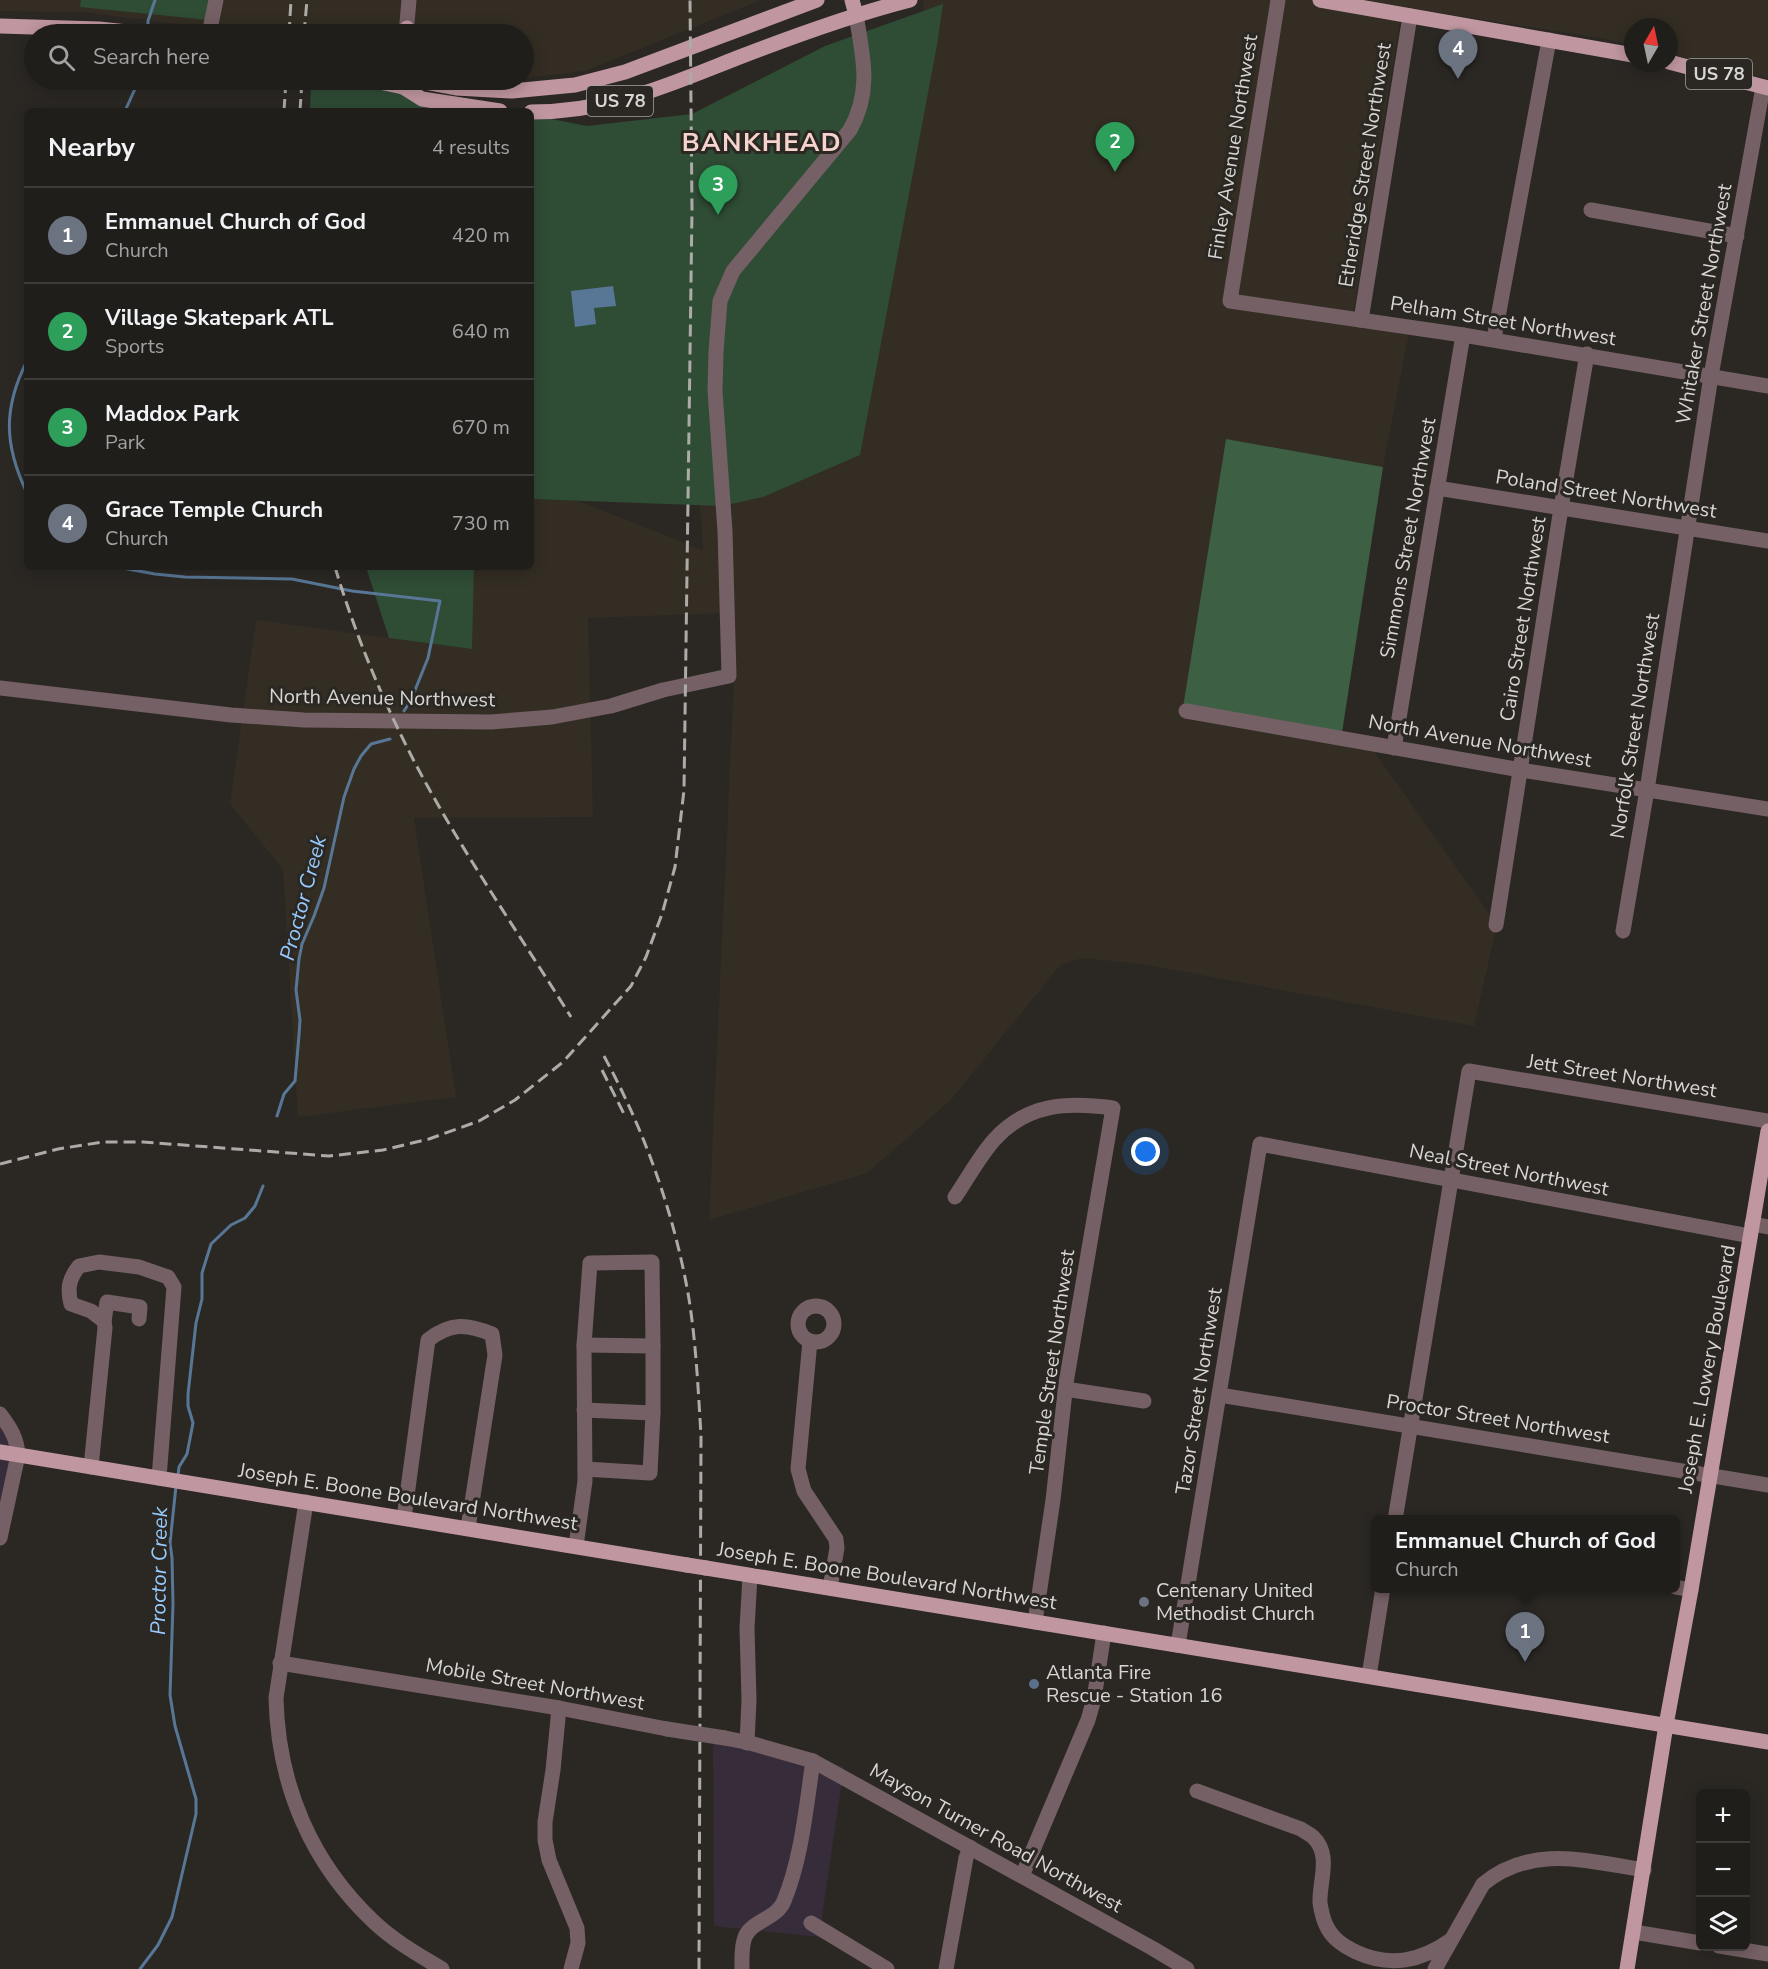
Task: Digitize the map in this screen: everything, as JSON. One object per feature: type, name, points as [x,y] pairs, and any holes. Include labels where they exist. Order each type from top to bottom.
[{"type":"main road","name":"US 78","points":[[534,90],[575,85],[634,69],[817,0]]},
{"type":"main road","name":"US 78","points":[[534,112],[600,106],[649,93],[854,7],[910,0]]},
{"type":"main road","points":[[1320,0],[1624,53]]},
{"type":"main road","points":[[0,26],[24,27]]},
{"type":"main road","name":"US 78","points":[[1678,64],[1765,87]]},
{"type":"main road","name":"US 78","points":[[411,90],[422,99],[480,108]]},
{"type":"main road","name":"US 78","points":[[484,90],[512,92],[530,90]]},
{"type":"main road","name":"Joseph E. Lowery Boulevard","points":[[1627,1969],[1666,1725],[1768,1131]]},
{"type":"main road","name":"Joseph E. Boone Boulevard Northwest","points":[[0,1452],[1768,1742]]},
{"type":"street","points":[[212,24],[216,0]]},
{"type":"street","points":[[407,24],[409,0]]},
{"type":"street","name":"Finley Avenue Northwest","points":[[1230,301],[1278,0]]},
{"type":"street","name":"North Avenue Northwest","points":[[0,688],[220,713],[304,720],[491,722],[552,717],[611,706],[663,690],[729,676],[725,531],[715,391],[720,301],[733,271],[856,120],[865,84],[854,7]]},
{"type":"street","name":"Etheridge Street Northwest","points":[[1361,320],[1410,16]]},
{"type":"street","points":[[1494,339],[1549,40]]},
{"type":"street","name":"Whitaker Street Northwest","points":[[1688,528],[1711,376],[1765,87]]},
{"type":"street","points":[[1591,210],[1737,236]]},
{"type":"street","name":"Pelham Street Northwest","points":[[1230,301],[1494,339],[1768,386]]},
{"type":"street","name":"Simmons Street Northwest","points":[[1394,748],[1463,335]]},
{"type":"street","name":"Cairo Street Northwest","points":[[1496,926],[1587,354]]},
{"type":"street","name":"Poland Street Northwest","points":[[1437,488],[1768,541]]},
{"type":"street","name":"Norfolk Street Northwest","points":[[1623,931],[1688,528]]},
{"type":"street","name":"North Avenue Northwest","points":[[1186,711],[1521,770],[1768,808]]},
{"type":"street","name":"Jett Street Northwest","points":[[1451,1180],[1469,1071],[1768,1121]]},
{"type":"street","name":"Temple Street Northwest","points":[[955,1197],[994,1140],[1007,1127],[1024,1116],[1065,1104],[1113,1108],[1065,1389],[1053,1500],[1035,1622]]},
{"type":"street","name":"Neal Street Northwest","points":[[1260,1144],[1451,1180],[1751,1230],[1768,1227]]},
{"type":"street","name":"Tazor Street Northwest","points":[[1179,1645],[1260,1144]]},
{"type":"street","points":[[1396,1515],[1451,1180]]},
{"type":"street","points":[[576,1546],[585,1481],[584,1345],[590,1263],[652,1262],[653,1413],[650,1473],[585,1468]]},
{"type":"street","points":[[104,1321],[90,1311],[71,1304],[68,1291],[70,1278],[79,1266],[99,1263],[139,1267],[168,1277],[174,1287],[164,1479]]},
{"type":"street","points":[[91,1467],[107,1302],[140,1307],[139,1319]]},
{"type":"street","points":[[404,1518],[428,1340],[442,1329],[460,1326],[478,1328],[492,1334],[495,1355],[468,1528]]},
{"type":"street","points":[[810,1341],[798,1469],[804,1491],[836,1539],[837,1548],[830,1588]]},
{"type":"street","points":[[584,1345],[652,1346]]},
{"type":"street","points":[[1065,1389],[1144,1401]]},
{"type":"street","name":"Proctor Street Northwest","points":[[1220,1395],[1768,1485]]},
{"type":"street","points":[[584,1410],[653,1413]]},
{"type":"street","points":[[0,1414],[11,1428],[17,1443],[18,1455],[0,1538]]},
{"type":"street","points":[[306,1502],[276,1698],[277,1731],[282,1759],[295,1804],[326,1867],[347,1895],[375,1923],[407,1948],[442,1969]]},
{"type":"street","points":[[747,1743],[749,1700],[747,1628],[750,1576]]},
{"type":"street","points":[[1680,1588],[1691,1590]]},
{"type":"street","points":[[1369,1676],[1382,1593]]},
{"type":"street","points":[[1022,1876],[1088,1720],[1094,1699],[1104,1633]]},
{"type":"street","name":"Mobile Street Northwest","points":[[280,1663],[559,1708],[725,1738],[782,1752]]},
{"type":"street","points":[[559,1708],[545,1822],[545,1840],[549,1860],[577,1928],[578,1943],[571,1969]]},
{"type":"street","name":"Mayson Turner Road Northwest","points":[[782,1752],[813,1761],[1187,1969]]},
{"type":"street","points":[[741,1969],[742,1946],[746,1934],[772,1917],[784,1903],[795,1864],[813,1761]]},
{"type":"street","points":[[1197,1791],[1301,1829],[1313,1837],[1323,1857],[1320,1903],[1326,1925],[1343,1946],[1372,1959],[1384,1969]]},
{"type":"street","points":[[946,1969],[966,1858],[970,1847]]},
{"type":"street","points":[[1435,1969],[1483,1884],[1496,1874],[1518,1864],[1541,1858],[1563,1857],[1644,1870]]},
{"type":"street","points":[[811,1923],[887,1969]]},
{"type":"street","points":[[1634,1932],[1696,1942]]},
{"type":"street","points":[[1372,1959],[1391,1961],[1419,1957],[1434,1952],[1451,1940]]},
{"type":"street","points":[[1747,1951],[1768,1954]]},
{"type":"shaded area","points":[[0,0],[761,0],[585,71],[534,77],[534,24],[178,24],[80,12],[0,11]]},
{"type":"shaded area","points":[[923,0],[1768,0],[1768,79],[1678,55],[1678,18],[1624,18],[1624,43],[1402,7],[1352,322],[1409,332],[1383,467],[1226,439],[1182,714],[1368,743],[1497,925],[1474,1026],[1142,964],[1082,958],[1060,965],[951,1100],[867,1173],[709,1220],[734,681],[729,613],[588,618],[593,817],[414,818],[456,1097],[298,1117],[283,869],[230,804],[256,620],[471,649],[474,570],[534,570],[534,499],[578,501],[703,550],[699,491],[926,50]]},
{"type":"shaded area","points":[[0,1419],[18,1444],[0,1539]]},
{"type":"shaded area","points":[[713,1739],[774,1743],[844,1767],[819,1937],[714,1926]]},
{"type":"green space","points":[[81,0],[211,0],[208,20],[80,7]]},
{"type":"green space","points":[[943,4],[860,455],[763,497],[722,506],[534,499],[534,116],[587,126],[692,114],[825,46]]},
{"type":"green space","points":[[311,90],[404,90],[497,108],[310,108]]},
{"type":"green space","points":[[1226,439],[1383,467],[1341,739],[1182,714]]},
{"type":"green space","points":[[367,570],[474,570],[472,649],[389,638]]},
{"type":"water","points":[[613,286],[616,306],[594,308],[596,324],[575,327],[571,291]]},
{"type":"waterway","name":"Proctor Creek","points":[[148,24],[155,0]]},
{"type":"waterway","name":"Proctor Creek","points":[[126,108],[134,90]]},
{"type":"waterway","name":"Proctor Creek","points":[[24,367],[14,395],[9,427],[14,459],[24,486]]},
{"type":"waterway","name":"Proctor Creek","points":[[133,570],[185,577],[292,579],[352,591],[440,601],[428,658],[411,700],[404,711]]},
{"type":"waterway","name":"Proctor Creek","points":[[277,1116],[284,1094],[295,1081],[300,1020],[296,990],[302,944],[324,888],[344,797],[361,756],[371,744],[390,739]]},
{"type":"waterway","name":"Proctor Creek","points":[[178,1476],[179,1467],[187,1454],[193,1423],[188,1406],[188,1394],[196,1323],[202,1299],[202,1273],[211,1244],[231,1225],[245,1218],[255,1206],[263,1186]]},
{"type":"waterway","name":"Proctor Creek","points":[[140,1969],[158,1945],[172,1917],[196,1814],[196,1799],[175,1726],[170,1695],[173,1604],[170,1543],[176,1486]]},
{"type":"railway","points":[[290,24],[291,0]]},
{"type":"railway","points":[[305,24],[307,0]]},
{"type":"railway","points":[[0,1164],[58,1149],[103,1142],[143,1142],[329,1156],[383,1150],[429,1139],[479,1121],[515,1100],[563,1062],[631,986],[646,957],[662,914],[675,867],[684,790],[692,209],[690,0]]},
{"type":"railway","points":[[284,108],[285,90]]},
{"type":"railway","points":[[300,108],[301,90]]},
{"type":"railway","points":[[336,570],[370,666],[414,761],[470,858],[571,1017]]},
{"type":"railway","points":[[604,1056],[632,1113],[665,1201],[682,1262],[695,1346],[701,1435],[699,1969]]},
{"type":"railway","points":[[602,1070],[626,1118]]},
{"type":"place","name":"Grace Temple Church","points":[[1458,79]]},
{"type":"place","name":"Village Skatepark ATL","points":[[1115,172]]},
{"type":"place","name":"Maddox Park","points":[[718,215]]},
{"type":"place","name":"Centenary United Methodist Church","points":[[1144,1602]]},
{"type":"place","name":"Emmanuel Church of God","points":[[1525,1662]]},
{"type":"place","name":"Atlanta Fire Rescue - Station 16","points":[[1034,1684]]},
{"type":"district","name":"BANKHEAD","points":[[762,142]]}]
